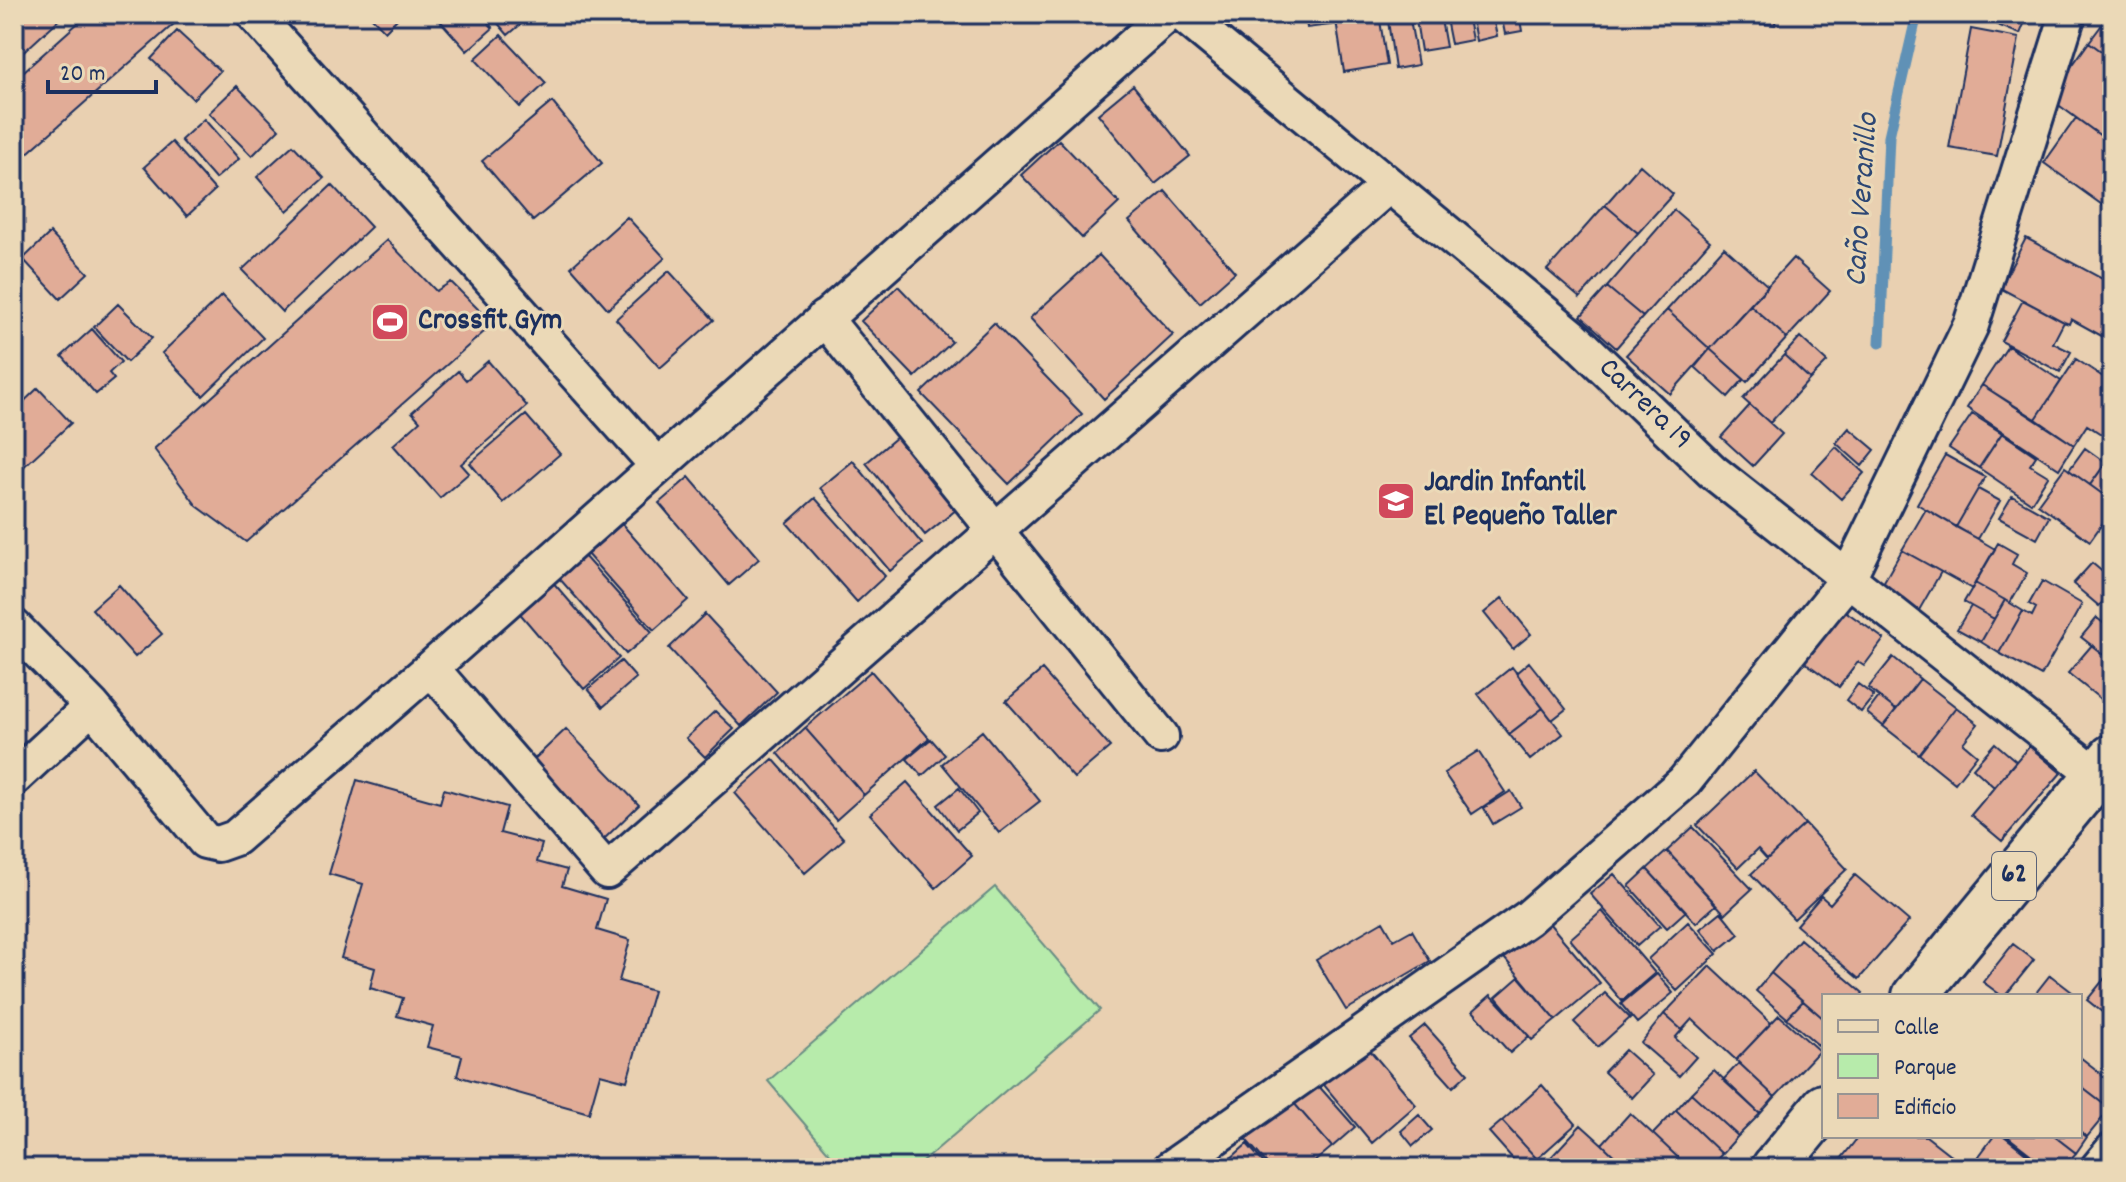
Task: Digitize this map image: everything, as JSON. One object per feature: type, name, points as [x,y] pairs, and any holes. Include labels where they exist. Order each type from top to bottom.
[{"type":"main road","name":"62","points":[[1917,994],[2107,773]]},
{"type":"main road","points":[[1774,1168],[1822,1109]]},
{"type":"street","points":[[254,14],[657,465]]},
{"type":"street","points":[[14,627],[92,706],[205,841],[218,844],[235,838],[1168,14]]},
{"type":"street","name":"Carrera 19","points":[[1182,14],[1572,336],[1712,471],[1847,580],[2107,773]]},
{"type":"street","points":[[1171,1168],[1528,918],[1684,782],[1847,580],[1971,325],[2068,14]]},
{"type":"street","points":[[431,668],[607,871],[1389,185]]},
{"type":"street","points":[[824,318],[1161,736]]},
{"type":"street","points":[[14,778],[92,706]]},
{"type":"street","points":[[2098,1168],[2112,1151]]},
{"type":"green space","points":[[995,887],[1100,1010],[915,1168],[842,1168],[768,1081]]},
{"type":"building","points":[[14,14],[65,14],[14,61]]},
{"type":"building","points":[[88,14],[165,14],[175,23],[14,165],[14,80]]},
{"type":"building","points":[[368,14],[402,14],[385,31]]},
{"type":"building","points":[[434,14],[480,14],[493,28],[467,51]]},
{"type":"building","points":[[490,14],[533,14],[508,35]]},
{"type":"building","points":[[1305,14],[1329,14],[1331,25],[1307,28]]},
{"type":"building","points":[[1335,14],[1379,14],[1387,65],[1344,72]]},
{"type":"building","points":[[1387,14],[1409,14],[1418,65],[1395,69]]},
{"type":"building","points":[[1415,14],[1440,14],[1446,47],[1421,51]]},
{"type":"building","points":[[1445,14],[1467,14],[1472,40],[1451,44]]},
{"type":"building","points":[[1471,14],[1492,14],[1497,36],[1476,41]]},
{"type":"building","points":[[1501,14],[1519,14],[1522,31],[1505,34]]},
{"type":"building","points":[[1756,14],[1776,14],[1775,25],[1755,23]]},
{"type":"building","points":[[1978,14],[2028,14],[2020,34],[1977,17]]},
{"type":"building","points":[[2112,14],[2112,59],[2089,42]]},
{"type":"building","points":[[1971,29],[2019,38],[1997,156],[1949,148]]},
{"type":"building","points":[[177,31],[220,71],[193,99],[151,59]]},
{"type":"building","points":[[501,35],[546,83],[520,107],[475,59]]},
{"type":"building","points":[[2089,42],[2112,59],[2112,144],[2049,98]]},
{"type":"building","points":[[1133,85],[1190,156],[1155,184],[1098,114]]},
{"type":"building","points":[[237,86],[279,129],[252,156],[209,113]]},
{"type":"building","points":[[552,102],[602,163],[533,221],[482,161]]},
{"type":"building","points":[[2076,118],[2112,144],[2112,212],[2044,163]]},
{"type":"building","points":[[204,119],[239,159],[215,179],[181,140]]},
{"type":"building","points":[[1059,140],[1119,203],[1082,238],[1021,175]]},
{"type":"building","points":[[172,142],[215,190],[187,216],[144,167]]},
{"type":"building","points":[[293,145],[324,178],[287,211],[257,177]]},
{"type":"building","points":[[1640,165],[1673,194],[1638,233],[1605,205]]},
{"type":"building","points":[[332,185],[371,227],[282,312],[242,270]]},
{"type":"building","points":[[1165,191],[1235,272],[1200,303],[1129,221]]},
{"type":"building","points":[[1605,205],[1638,233],[1580,298],[1547,270]]},
{"type":"building","points":[[1674,210],[1710,241],[1643,317],[1607,287]]},
{"type":"building","points":[[627,217],[665,258],[608,309],[571,267]]},
{"type":"building","points":[[50,233],[88,273],[60,299],[23,259]]},
{"type":"building","points":[[2026,238],[2112,284],[2112,334],[2109,340],[2071,319],[2069,324],[2064,322],[2000,288]]},
{"type":"building","points":[[387,240],[436,291],[451,282],[493,324],[246,542],[197,506],[154,449]]},
{"type":"building","points":[[1724,247],[1768,286],[1710,349],[1667,310]]},
{"type":"building","points":[[1099,255],[1173,335],[1104,399],[1030,318]]},
{"type":"building","points":[[1793,258],[1830,291],[1787,338],[1750,305]]},
{"type":"building","points":[[669,271],[714,320],[660,368],[616,319]]},
{"type":"building","points":[[898,286],[952,342],[915,377],[861,321]]},
{"type":"building","points":[[1607,287],[1643,317],[1616,348],[1581,316]]},
{"type":"building","points":[[222,295],[263,338],[203,396],[162,353]]},
{"type":"building","points":[[2023,300],[2064,322],[2053,343],[2071,352],[2060,372],[2001,341]]},
{"type":"building","points":[[118,304],[152,338],[127,362],[94,327]]},
{"type":"building","points":[[1750,305],[1787,338],[1747,382],[1710,349]]},
{"type":"building","points":[[1667,310],[1710,349],[1670,394],[1626,355]]},
{"type":"building","points":[[994,323],[1082,414],[1009,484],[921,393]]},
{"type":"building","points":[[92,329],[121,362],[109,373],[114,379],[96,394],[62,356]]},
{"type":"building","points":[[1800,337],[1827,362],[1810,379],[1784,355]]},
{"type":"building","points":[[2008,346],[2061,381],[2036,419],[1982,385]]},
{"type":"building","points":[[1710,349],[1744,379],[1728,397],[1695,367]]},
{"type":"building","points":[[1784,355],[1810,379],[1770,423],[1743,399]]},
{"type":"building","points":[[2076,359],[2112,383],[2112,441],[2087,425],[2074,445],[2036,419]]},
{"type":"building","points":[[488,361],[527,406],[461,464],[469,473],[440,498],[393,445],[420,421],[412,412],[458,371],[466,380]]},
{"type":"building","points":[[1982,385],[2074,445],[2059,469],[1967,408]]},
{"type":"building","points":[[38,388],[71,423],[18,472],[14,469],[14,411]]},
{"type":"building","points":[[1750,405],[1782,434],[1753,466],[1721,437]]},
{"type":"building","points":[[1972,414],[2002,433],[1979,468],[1949,448]]},
{"type":"building","points":[[526,415],[560,454],[503,503],[470,463]]},
{"type":"building","points":[[1849,428],[1875,450],[1862,466],[1836,443]]},
{"type":"building","points":[[2002,433],[2036,456],[2030,465],[2048,476],[2031,503],[1979,468]]},
{"type":"building","points":[[897,437],[957,509],[925,535],[866,463]]},
{"type":"building","points":[[1836,447],[1864,473],[1841,499],[1812,473]]},
{"type":"building","points":[[2085,448],[2106,463],[2090,485],[2069,470]]},
{"type":"building","points":[[2112,454],[2112,501],[2090,485]]},
{"type":"building","points":[[1945,455],[1985,477],[1956,527],[1917,504]]},
{"type":"building","points":[[853,461],[922,544],[890,571],[820,488]]},
{"type":"building","points":[[2065,467],[2112,501],[2112,510],[2090,541],[2038,504]]},
{"type":"building","points":[[689,477],[759,559],[729,585],[659,503]]},
{"type":"building","points":[[1978,489],[2000,501],[1978,539],[1956,527]]},
{"type":"building","points":[[2012,496],[2049,517],[2037,539],[1999,518]]},
{"type":"building","points":[[815,498],[885,576],[857,602],[787,523]]},
{"type":"building","points":[[1926,509],[1995,549],[1972,589],[1902,550]]},
{"type":"building","points":[[622,524],[688,600],[654,630],[587,554]]},
{"type":"building","points":[[1998,543],[2017,554],[2012,564],[2027,573],[2010,603],[1975,583]]},
{"type":"building","points":[[1902,550],[1941,572],[1918,612],[1879,590]]},
{"type":"building","points":[[584,556],[652,632],[626,654],[559,578]]},
{"type":"building","points":[[2092,563],[2112,580],[2112,591],[2099,606],[2073,584]]},
{"type":"building","points":[[551,580],[619,658],[584,689],[517,610]]},
{"type":"building","points":[[2042,581],[2082,604],[2041,676],[1999,653],[2023,611],[2032,616],[2036,608],[2029,604]]},
{"type":"building","points":[[1975,583],[2005,600],[1994,619],[1964,602]]},
{"type":"building","points":[[119,585],[162,634],[135,657],[92,609]]},
{"type":"building","points":[[1502,598],[1531,634],[1513,649],[1484,613]]},
{"type":"building","points":[[2005,600],[2023,611],[1999,653],[1981,642]]},
{"type":"building","points":[[1971,606],[1994,619],[1981,642],[1957,629]]},
{"type":"building","points":[[1841,608],[1884,639],[1864,666],[1858,662],[1839,687],[1802,660]]},
{"type":"building","points":[[705,614],[777,692],[741,726],[669,648]]},
{"type":"building","points":[[2097,618],[2112,630],[2112,645],[2104,655],[2081,637]]},
{"type":"building","points":[[2092,645],[2112,662],[2112,703],[2109,706],[2068,673]]},
{"type":"building","points":[[1893,657],[1920,679],[1896,710],[1868,688]]},
{"type":"building","points":[[621,661],[636,678],[603,707],[588,689]]},
{"type":"building","points":[[1529,662],[1566,709],[1552,720],[1516,673]]},
{"type":"building","points":[[1512,667],[1543,708],[1509,734],[1478,694]]},
{"type":"building","points":[[1042,670],[1110,747],[1074,778],[1006,701]]},
{"type":"building","points":[[871,671],[929,738],[864,795],[805,728]]},
{"type":"building","points":[[1920,679],[1956,707],[1919,754],[1883,726]]},
{"type":"building","points":[[1858,684],[1874,696],[1861,712],[1846,700]]},
{"type":"building","points":[[1879,697],[1896,710],[1883,726],[1867,713]]},
{"type":"building","points":[[1956,707],[1978,724],[1963,743],[1977,755],[1955,783],[1919,754]]},
{"type":"building","points":[[1543,708],[1563,734],[1530,760],[1509,734]]},
{"type":"building","points":[[715,711],[734,729],[705,757],[686,738]]},
{"type":"building","points":[[805,728],[864,795],[836,820],[778,753]]},
{"type":"building","points":[[566,729],[639,805],[600,843],[527,766]]},
{"type":"building","points":[[982,731],[1040,801],[999,833],[942,764]]},
{"type":"building","points":[[931,739],[945,755],[922,776],[907,759]]},
{"type":"building","points":[[1995,743],[2016,761],[1994,787],[1973,768]]},
{"type":"building","points":[[2029,746],[2061,773],[2002,841],[1971,815]]},
{"type":"building","points":[[1478,751],[1505,792],[1472,814],[1444,773]]},
{"type":"building","points":[[773,759],[844,839],[805,873],[735,793]]},
{"type":"building","points":[[1754,771],[1805,824],[1767,859],[1758,849],[1738,868],[1697,825]]},
{"type":"building","points":[[357,780],[440,803],[444,789],[507,807],[500,833],[542,844],[537,862],[567,870],[562,886],[606,899],[597,930],[630,940],[619,981],[653,991],[627,1081],[600,1074],[589,1113],[457,1076],[462,1056],[427,1047],[433,1026],[397,1016],[403,998],[370,988],[375,968],[341,958],[363,884],[329,874]]},
{"type":"building","points":[[907,782],[972,856],[936,888],[870,814]]},
{"type":"building","points":[[959,788],[978,813],[957,830],[938,805]]},
{"type":"building","points":[[1511,791],[1521,807],[1493,824],[1484,808]]},
{"type":"building","points":[[1805,824],[1847,869],[1794,919],[1751,874]]},
{"type":"building","points":[[1693,827],[1752,889],[1725,914],[1667,851]]},
{"type":"building","points":[[1667,851],[1716,905],[1696,923],[1647,869]]},
{"type":"building","points":[[1647,869],[1686,911],[1667,928],[1629,886]]},
{"type":"building","points":[[1614,874],[1660,926],[1637,946],[1590,894]]},
{"type":"building","points":[[1855,875],[1909,921],[1859,979],[1796,925],[1821,896],[1830,904]]},
{"type":"building","points":[[1602,911],[1655,973],[1622,1001],[1570,939]]},
{"type":"building","points":[[1721,912],[1739,934],[1718,951],[1700,929]]},
{"type":"building","points":[[1543,916],[1600,983],[1556,1020],[1500,953]]},
{"type":"building","points":[[1383,921],[1394,940],[1412,930],[1430,961],[1346,1010],[1316,960]]},
{"type":"building","points":[[1688,922],[1717,954],[1677,991],[1648,959]]},
{"type":"building","points":[[1800,939],[1863,993],[1822,994],[1822,1017],[1771,973]]},
{"type":"building","points":[[2013,944],[2034,960],[2007,994],[1999,994],[1983,982]]},
{"type":"building","points":[[1710,966],[1771,1023],[1736,1060],[1692,1019],[1682,1030],[1664,1014]]},
{"type":"building","points":[[2112,969],[2112,1020],[2087,1000]]},
{"type":"building","points":[[1771,973],[1803,1001],[1787,1018],[1756,991]]},
{"type":"building","points":[[1657,974],[1673,993],[1637,1023],[1621,1004]]},
{"type":"building","points":[[2050,975],[2075,994],[2035,994]]},
{"type":"building","points":[[1519,977],[1556,1020],[1532,1040],[1496,997]]},
{"type":"building","points":[[1605,993],[1630,1018],[1598,1047],[1574,1022]]},
{"type":"building","points":[[1491,995],[1529,1036],[1510,1053],[1473,1011]]},
{"type":"building","points":[[1803,1001],[1822,1017],[1822,1040],[1818,1045],[1787,1018]]},
{"type":"building","points":[[1664,1014],[1682,1030],[1675,1038],[1696,1057],[1679,1076],[1641,1043]]},
{"type":"building","points":[[1779,1015],[1819,1051],[1775,1097],[1736,1060]]},
{"type":"building","points":[[1425,1025],[1468,1073],[1453,1087],[1409,1038]]},
{"type":"building","points":[[1364,1043],[1416,1105],[1372,1143],[1319,1079]]},
{"type":"building","points":[[1625,1050],[1653,1075],[1632,1098],[1604,1072]]},
{"type":"building","points":[[2082,1059],[2112,1082],[2110,1109],[2082,1088]]},
{"type":"building","points":[[1739,1063],[1775,1097],[1760,1114],[1723,1080]]},
{"type":"building","points":[[1714,1070],[1760,1114],[1738,1136],[1691,1093]]},
{"type":"building","points":[[1309,1075],[1355,1127],[1332,1147],[1287,1095]]},
{"type":"building","points":[[1542,1085],[1576,1124],[1537,1159],[1502,1121]]},
{"type":"building","points":[[2082,1088],[2110,1109],[2087,1137],[2082,1133]]},
{"type":"building","points":[[1691,1093],[1738,1136],[1722,1154],[1676,1110]]},
{"type":"building","points":[[1287,1095],[1332,1147],[1307,1168],[1271,1168],[1241,1134]]},
{"type":"building","points":[[1676,1110],[1722,1154],[1709,1168],[1689,1168],[1653,1134]]},
{"type":"building","points":[[1630,1113],[1689,1168],[1627,1168],[1602,1144]]},
{"type":"building","points":[[1419,1115],[1432,1130],[1413,1146],[1401,1131]]},
{"type":"building","points":[[1502,1121],[1537,1159],[1526,1168],[1521,1168],[1489,1132]]},
{"type":"building","points":[[1581,1125],[1602,1144],[1627,1168],[1541,1168]]},
{"type":"building","points":[[2082,1133],[2087,1137],[2076,1153],[2057,1138],[2082,1138]]},
{"type":"building","points":[[1857,1138],[1929,1138],[1967,1168],[1834,1168]]},
{"type":"building","points":[[1992,1138],[2007,1138],[2045,1168],[1970,1168]]},
{"type":"building","points":[[2010,1138],[2057,1138],[2076,1153],[2063,1168],[2048,1168]]},
{"type":"building","points":[[1247,1144],[1268,1168],[1220,1168]]},
{"type":"waterway","name":"Caño Veranillo","points":[[1880,343],[1889,136],[1917,14]]},
{"type":"place","name":"Crossfit Gym","points":[[390,322]]},
{"type":"place","name":"Jardin Infantil El Pequeño Taller","points":[[1396,501]]}]
